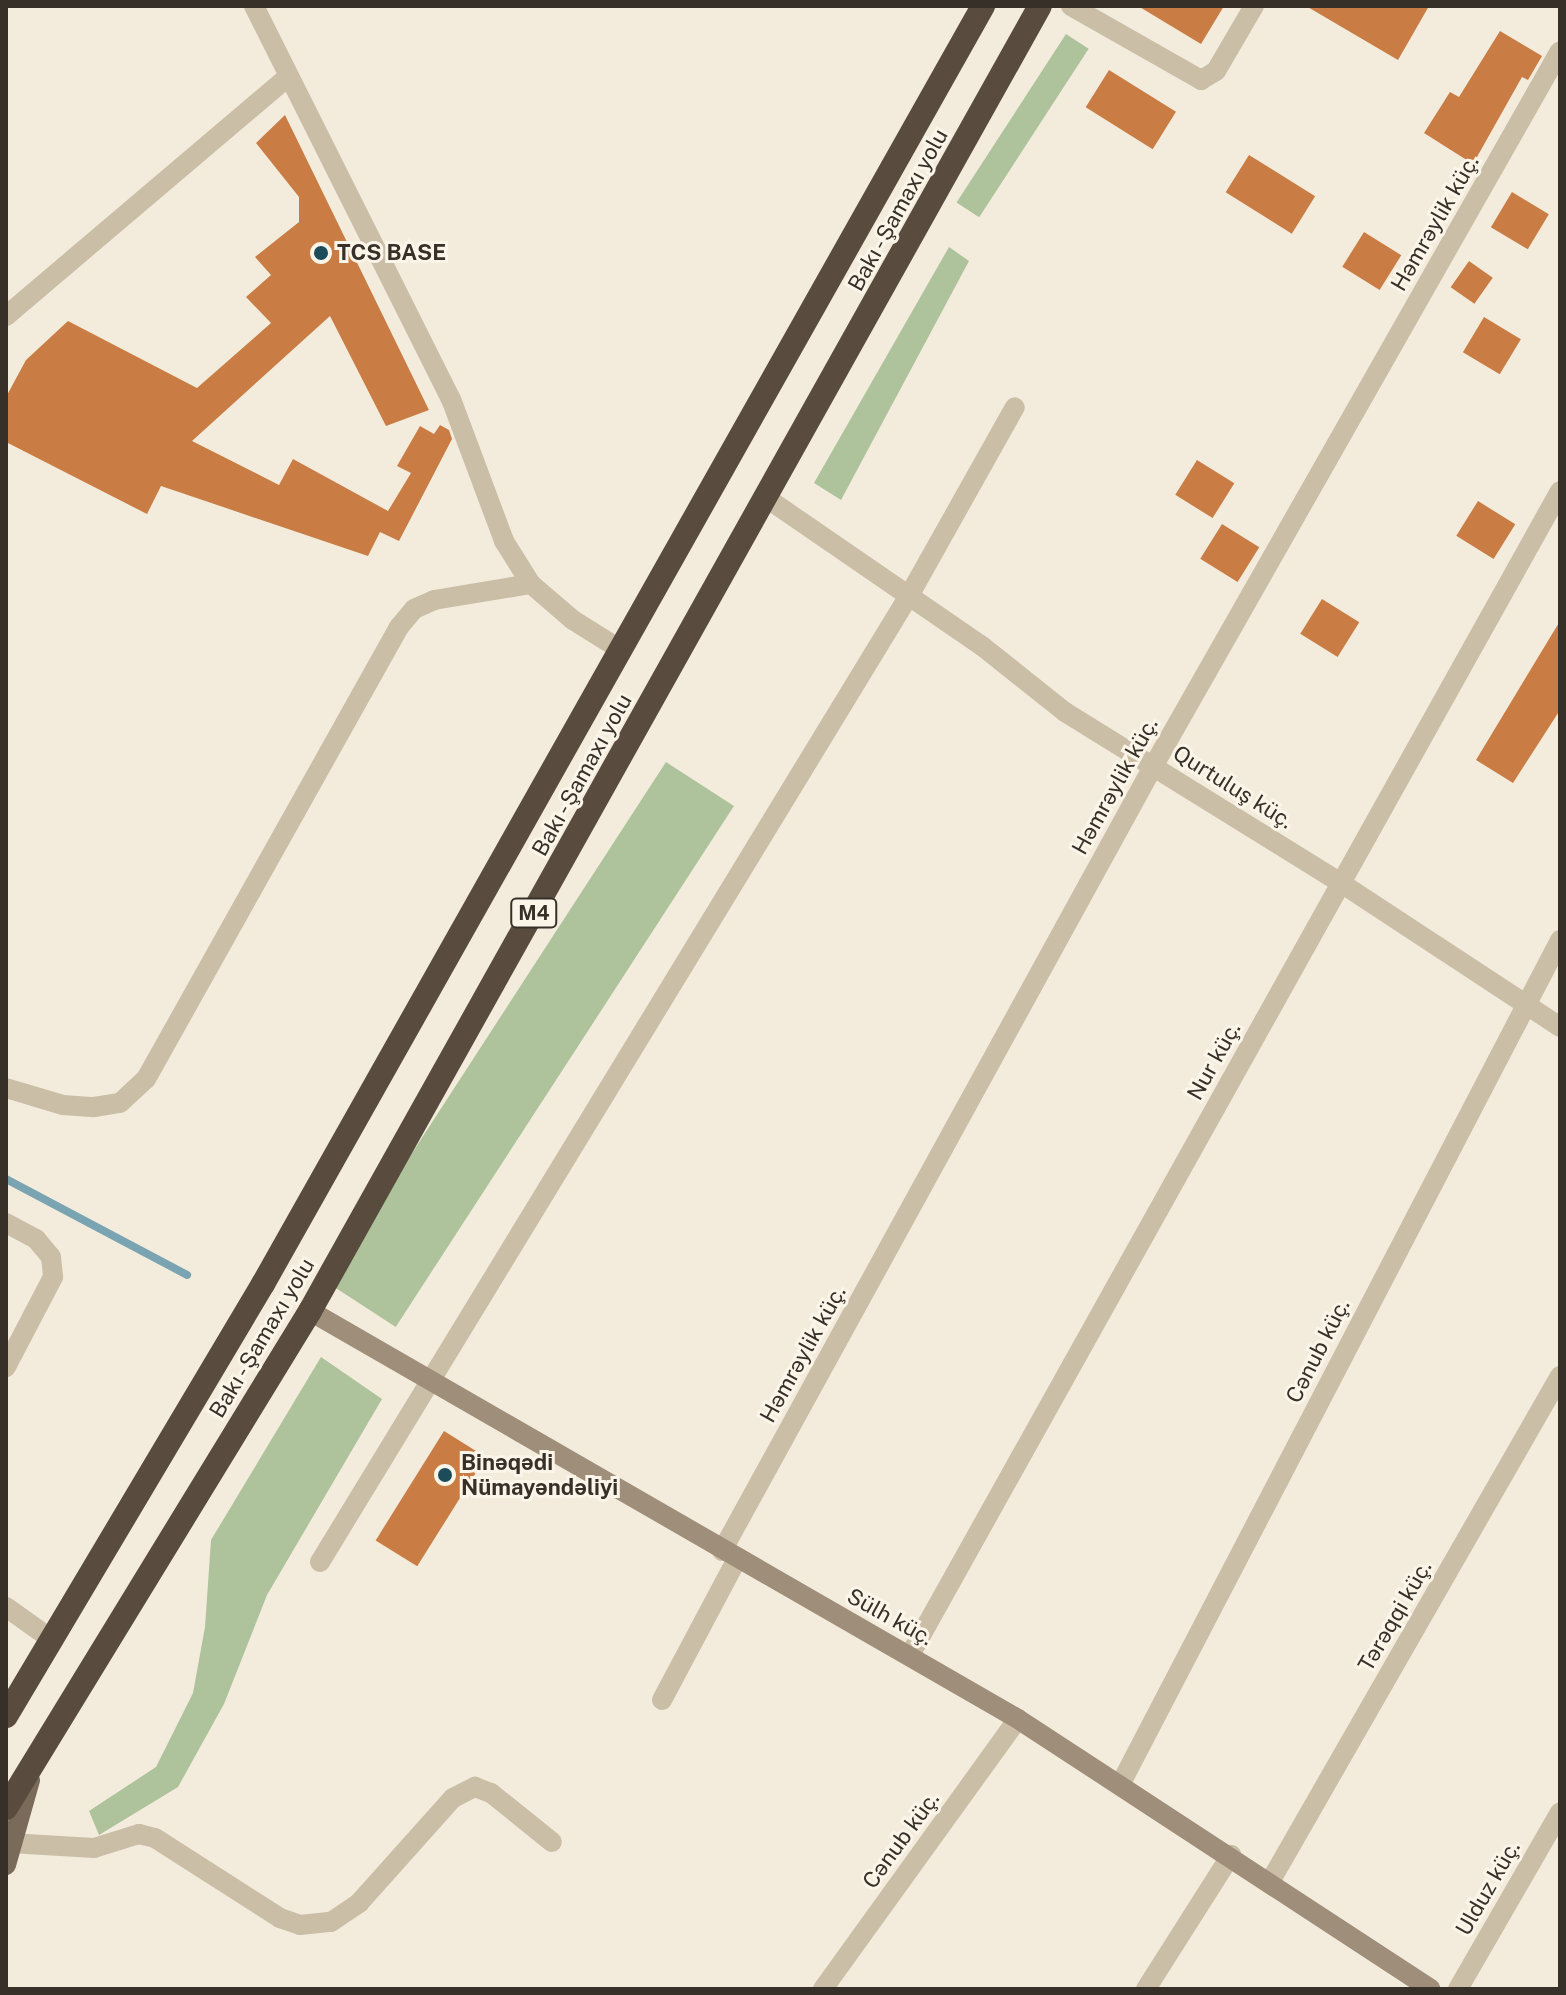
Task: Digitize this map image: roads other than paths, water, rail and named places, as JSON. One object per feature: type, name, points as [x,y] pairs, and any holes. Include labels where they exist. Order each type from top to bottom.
[{"type":"highway","name":"Bakı - Şamaxı yolu","points":[[6,1716],[263,1284],[983,6]]},
{"type":"highway","name":"Bakı - Şamaxı yolu","points":[[6,1808],[310,1311],[768,499],[1040,6]]},
{"type":"main road","points":[[6,1865],[37,1759]]},
{"type":"street","points":[[254,6],[451,399],[486,501],[531,584],[573,620],[621,650]]},
{"type":"street","points":[[1071,6],[1201,80],[1216,71],[1254,6]]},
{"type":"street","name":"Həmrəylik küç.","points":[[662,1700],[730,1555],[1154,765],[1560,51]]},
{"type":"street","points":[[6,316],[288,77]]},
{"type":"street","points":[[320,1562],[910,594],[1015,407]]},
{"type":"street","name":"Nur küç.","points":[[910,1655],[1560,491]]},
{"type":"street","name":"Qurtuluş küç.","points":[[768,499],[910,594],[1065,712],[1341,883],[1560,1027]]},
{"type":"street","points":[[6,1088],[63,1105],[94,1107],[120,1103],[146,1079],[399,627],[414,609],[434,600],[531,584]]},
{"type":"street","name":"Cənub küç.","points":[[1120,1785],[1560,940]]},
{"type":"street","points":[[6,1223],[36,1239],[51,1257],[53,1277],[6,1367]]},
{"type":"street","name":"Sülh küç.","points":[[310,1311],[428,1383],[1018,1719],[1271,1880],[1421,1986]]},
{"type":"street","name":"Tərəqqi küç.","points":[[1271,1880],[1560,1376]]},
{"type":"street","points":[[6,1607],[51,1639]]},
{"type":"street","name":"Cənub küç.","points":[[823,1989],[1018,1719]]},
{"type":"street","points":[[10,1843],[94,1848],[139,1834],[155,1838],[280,1918],[300,1925],[331,1922],[359,1903],[453,1798],[475,1787],[491,1793],[552,1842]]},
{"type":"street","name":"Ulduz küç.","points":[[1458,1989],[1560,1812]]},
{"type":"street","points":[[1146,1989],[1231,1855]]},
{"type":"waterway","points":[[6,1179],[187,1275]]},
{"type":"place","name":"TCS BASE","points":[[321,253]]},
{"type":"place","name":"Binəqədi Nümayəndəliyi","points":[[445,1475]]}]
